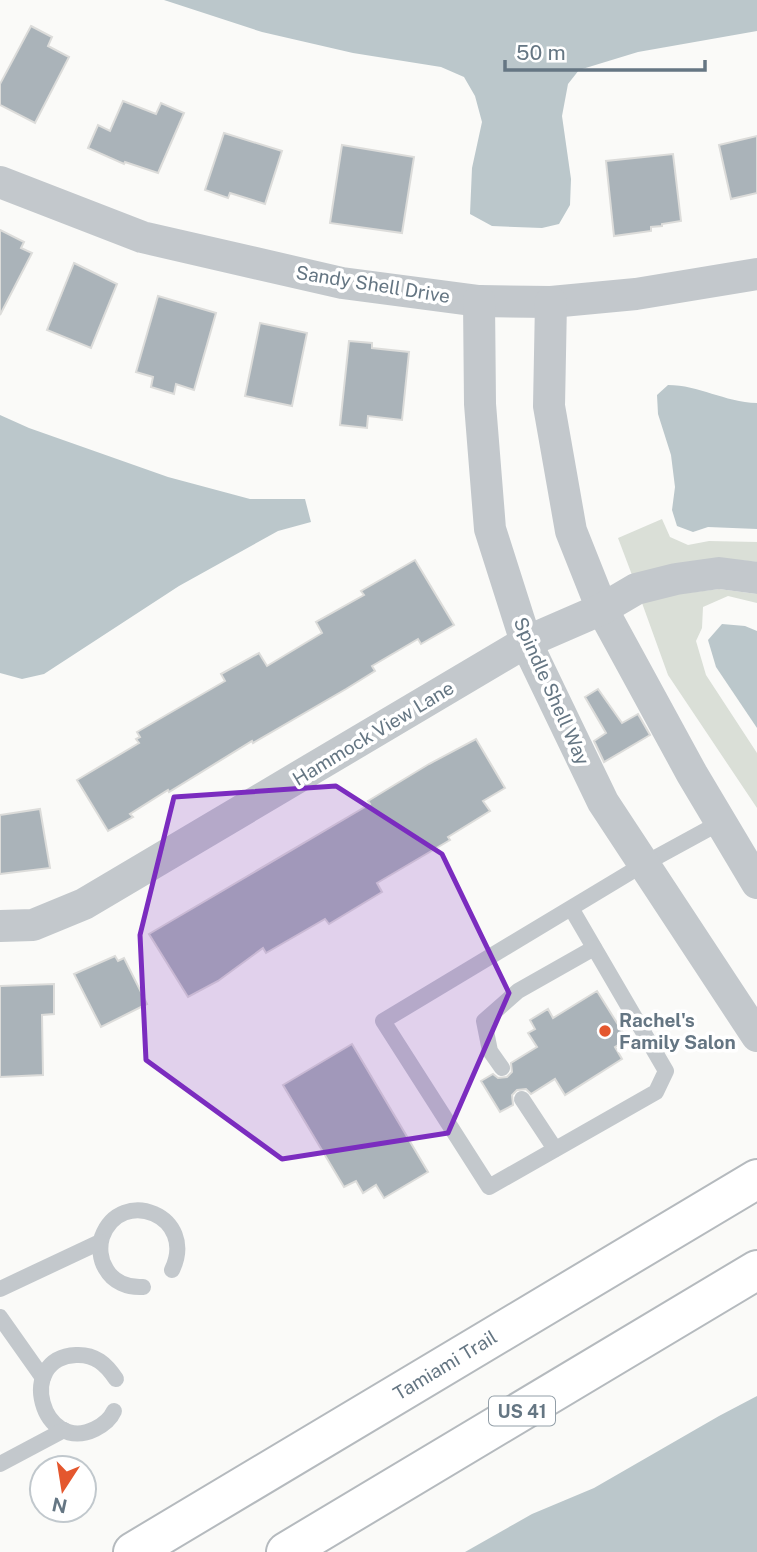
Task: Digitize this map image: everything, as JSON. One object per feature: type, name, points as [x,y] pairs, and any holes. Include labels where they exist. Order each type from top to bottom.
[{"type":"main road","name":"Tamiami Trail","points":[[133,1552],[757,1179]]},
{"type":"main road","name":"US 41","points":[[286,1552],[757,1270]]},
{"type":"street","name":"Sandy Shell Drive","points":[[0,182],[142,237],[342,283],[479,301],[551,302],[636,294],[757,274]]},
{"type":"street","name":"Spindle Shell Way","points":[[479,301],[480,404],[490,529],[526,642],[603,802],[757,1036]]},
{"type":"street","points":[[551,302],[549,406],[571,531],[602,609],[757,883]]},
{"type":"street","name":"Hammock View Lane","points":[[0,926],[33,925],[84,904],[526,642],[602,609],[636,589],[676,579],[719,573],[757,578]]},
{"type":"lane","points":[[571,908],[666,1071],[656,1092],[489,1187],[383,1021],[644,864],[721,822]]},
{"type":"lane","points":[[502,1068],[491,1051],[484,1021],[518,991],[594,948]]},
{"type":"lane","points":[[522,1099],[555,1149]]},
{"type":"lane","points":[[143,1287],[124,1285],[113,1278],[100,1255],[100,1242],[105,1230],[123,1213],[148,1211],[170,1224],[178,1248],[172,1270]]},
{"type":"lane","points":[[0,1289],[100,1242]]},
{"type":"lane","points":[[0,1317],[43,1378]]},
{"type":"lane","points":[[114,1411],[102,1425],[90,1432],[65,1430],[46,1414],[40,1390],[50,1367],[73,1355],[86,1355],[98,1360],[109,1368],[116,1379]]},
{"type":"lane","points":[[0,1464],[65,1430]]},
{"type":"highlighted area","points":[[336,786],[442,854],[509,993],[448,1133],[282,1159],[146,1060],[140,935],[174,797]]},
{"type":"shaded area","points":[[164,0],[757,0],[757,31],[638,52],[579,70],[568,84],[562,116],[571,179],[570,205],[559,224],[542,228],[492,226],[470,214],[472,168],[482,122],[475,96],[464,77],[441,67],[353,53],[262,32]]},
{"type":"shaded area","points":[[668,385],[757,403],[757,529],[708,527],[693,532],[677,526],[672,510],[675,487],[671,455],[658,414],[657,395]]},
{"type":"shaded area","points":[[0,415],[29,428],[168,477],[250,499],[305,499],[311,522],[278,531],[179,586],[44,674],[22,679],[0,673]]},
{"type":"shaded area","points":[[662,519],[670,537],[688,545],[709,541],[757,542],[757,562],[718,558],[632,575],[618,538]]},
{"type":"shaded area","points":[[719,589],[757,594],[757,603],[728,596],[703,607],[702,628],[696,641],[706,675],[757,753],[757,808],[668,675],[642,603],[678,594]]},
{"type":"shaded area","points":[[722,624],[745,626],[757,631],[757,728],[716,667],[708,640]]},
{"type":"shaded area","points":[[757,1396],[757,1552],[465,1552],[532,1514],[594,1488]]},
{"type":"building","points":[[31,26],[52,37],[48,46],[69,57],[35,123],[0,105],[0,84]]},
{"type":"building","points":[[123,101],[156,114],[161,103],[184,113],[158,173],[125,162],[124,164],[88,148],[98,125],[110,131]]},
{"type":"building","points":[[224,133],[282,151],[265,204],[230,193],[228,198],[205,190]]},
{"type":"building","points":[[757,136],[757,193],[731,199],[719,145]]},
{"type":"building","points":[[342,145],[414,157],[402,233],[330,223]]},
{"type":"building","points":[[673,154],[681,221],[651,227],[651,231],[614,236],[606,161]]},
{"type":"building","points":[[0,230],[24,242],[21,248],[32,253],[0,315]]},
{"type":"building","points":[[74,263],[117,284],[91,348],[47,330]]},
{"type":"building","points":[[158,296],[216,313],[194,390],[176,384],[174,394],[151,387],[153,377],[136,372]]},
{"type":"building","points":[[260,323],[307,333],[292,406],[245,396]]},
{"type":"building","points":[[349,341],[372,343],[372,348],[409,352],[402,420],[368,416],[367,428],[340,425]]},
{"type":"building","points":[[415,560],[454,625],[421,644],[418,639],[372,666],[375,671],[169,792],[168,790],[130,814],[133,817],[108,831],[77,780],[139,743],[136,739],[140,737],[137,732],[225,681],[221,674],[259,653],[267,666],[322,633],[316,622],[364,595],[361,591]]},
{"type":"building","points":[[598,689],[622,723],[638,714],[650,735],[604,762],[594,741],[606,733],[585,697]]},
{"type":"building","points":[[476,739],[505,788],[483,801],[490,811],[448,837],[450,840],[377,883],[382,892],[329,924],[325,919],[266,953],[263,948],[218,981],[188,997],[149,934],[370,804],[368,801],[429,764]]},
{"type":"building","points":[[40,809],[50,868],[0,874],[0,815]]},
{"type":"building","points":[[115,956],[118,961],[124,958],[147,1004],[101,1027],[74,974]]},
{"type":"building","points":[[54,984],[54,1014],[42,1015],[43,1075],[0,1077],[0,986]]},
{"type":"building","points":[[597,991],[627,1039],[615,1047],[622,1059],[565,1095],[555,1079],[531,1094],[526,1089],[517,1090],[512,1095],[513,1105],[500,1112],[481,1081],[493,1074],[498,1078],[507,1077],[512,1072],[511,1063],[537,1047],[528,1033],[535,1029],[530,1020],[548,1009],[553,1018]]},
{"type":"building","points":[[352,1044],[428,1172],[384,1198],[376,1185],[363,1193],[356,1181],[344,1187],[283,1085]]},
{"type":"place","name":"Rachel's Family Salon","points":[[605,1031]]}]
